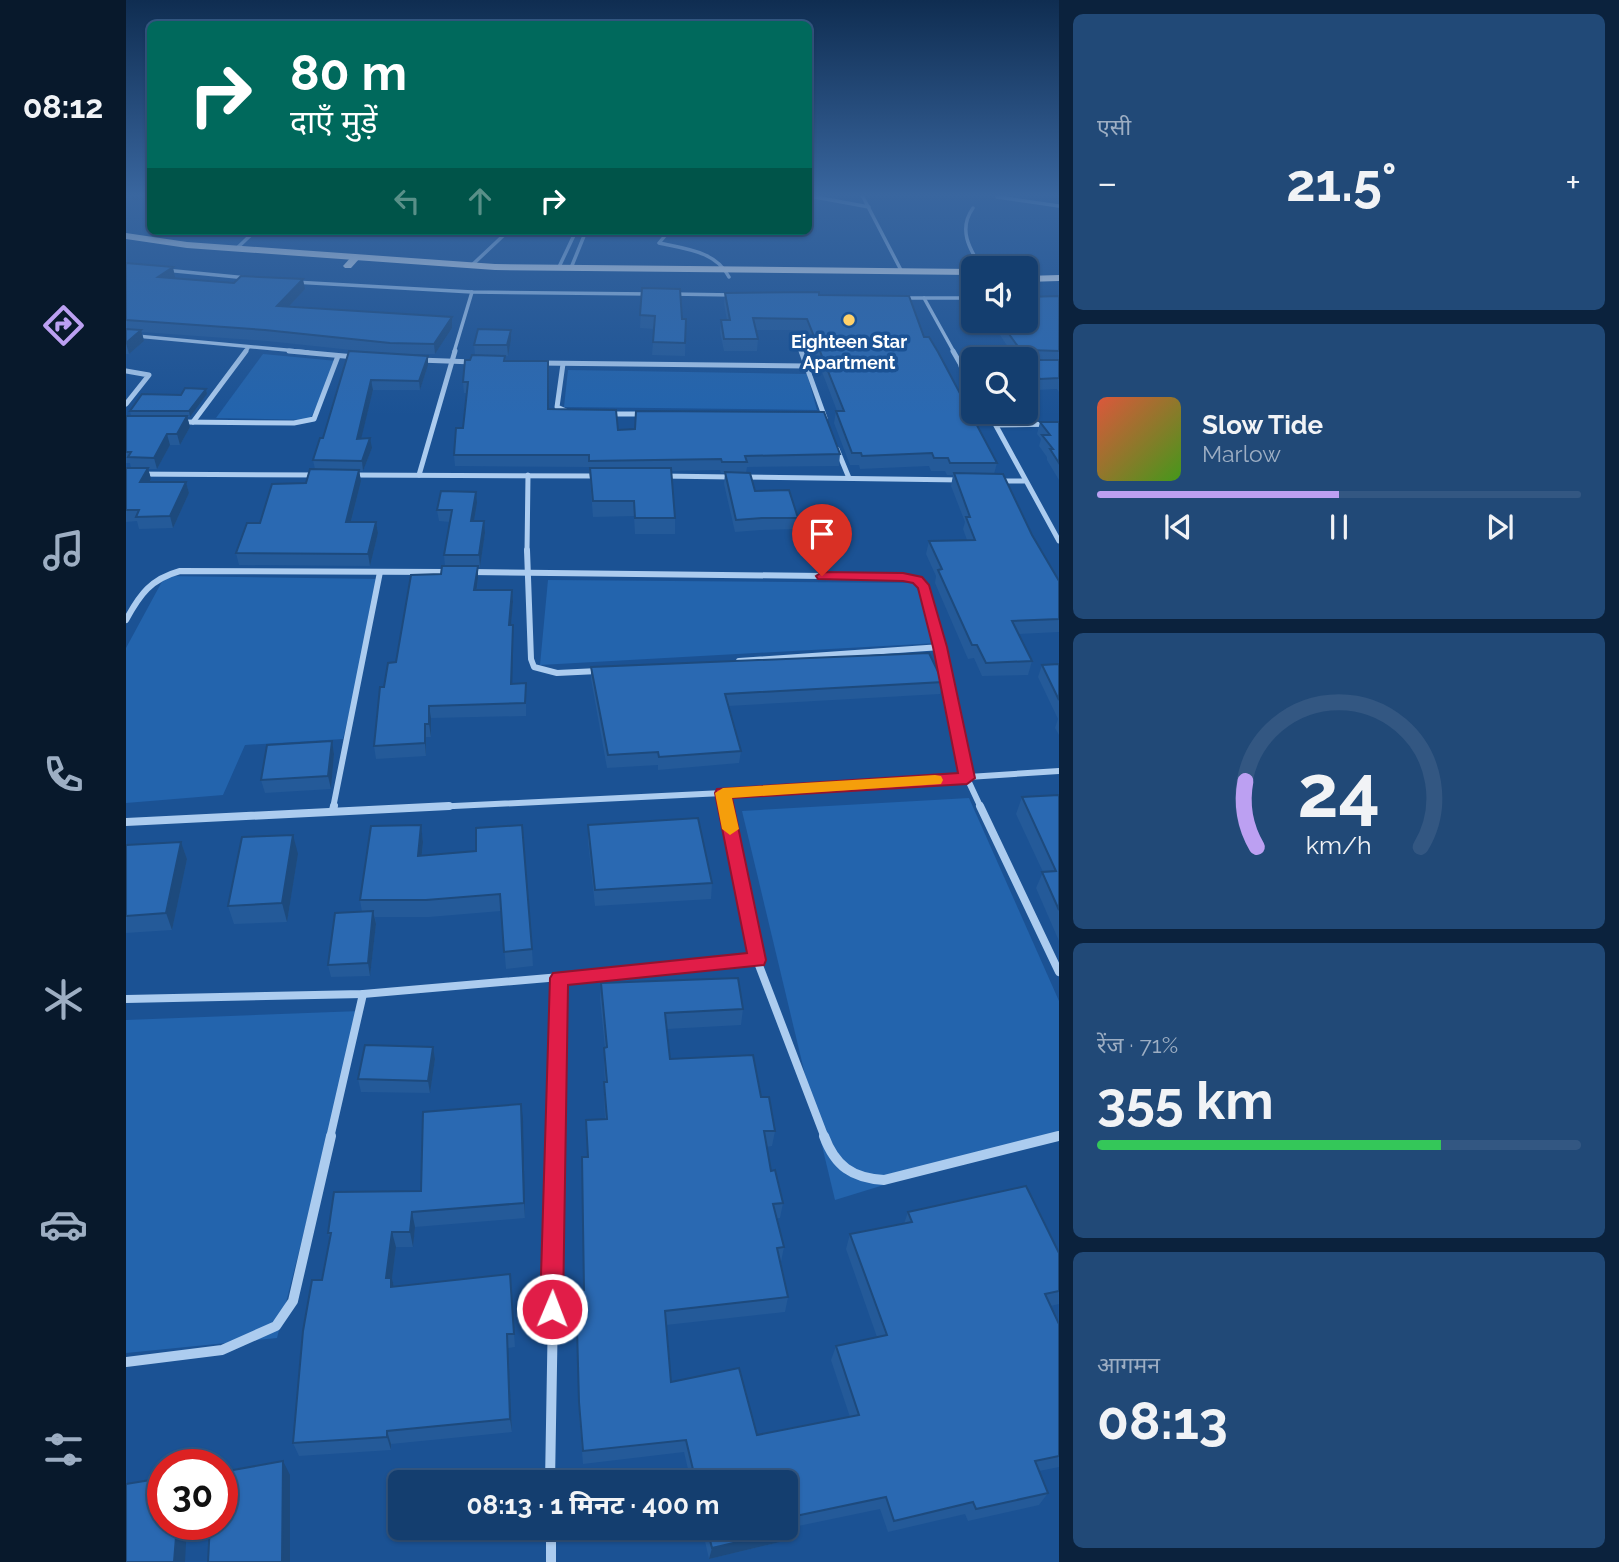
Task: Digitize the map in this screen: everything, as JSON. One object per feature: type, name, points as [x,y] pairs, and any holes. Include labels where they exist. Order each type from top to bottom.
[{"type":"highway","points":[[439,270],[485,274],[961,272]]},
{"type":"highway","points":[[630,270],[961,279]]},
{"type":"highway","points":[[1038,271],[1059,271]]},
{"type":"highway","points":[[1038,279],[1059,278]]},
{"type":"street","points":[[163,270],[261,279]]},
{"type":"street","points":[[724,270],[728,273]]},
{"type":"street","points":[[287,282],[472,292],[744,295]]},
{"type":"street","points":[[419,475],[449,361],[472,292]]},
{"type":"street","points":[[896,298],[961,298]]},
{"type":"street","points":[[924,298],[961,366]]},
{"type":"street","points":[[126,335],[365,358]]},
{"type":"street","points":[[797,340],[829,428]]},
{"type":"street","points":[[193,422],[248,348]]},
{"type":"street","points":[[166,422],[294,423],[314,419],[338,356]]},
{"type":"street","points":[[411,360],[482,362]]},
{"type":"street","points":[[536,363],[806,366]]},
{"type":"street","points":[[563,364],[557,407],[573,414]]},
{"type":"street","points":[[126,371],[146,373],[149,378],[126,404]]},
{"type":"street","points":[[601,414],[657,414]]},
{"type":"street","points":[[810,415],[824,415]]},
{"type":"street","points":[[1059,424],[996,425],[1024,481],[1059,541]]},
{"type":"street","points":[[834,440],[849,478]]},
{"type":"street","points":[[126,474],[321,475]]},
{"type":"street","points":[[349,475],[612,476]]},
{"type":"street","points":[[528,475],[527,572],[534,667],[557,673],[612,670]]},
{"type":"street","points":[[654,476],[970,480]]},
{"type":"street","points":[[997,481],[1024,481]]},
{"type":"street","points":[[126,620],[144,588],[164,574],[180,571],[527,572],[903,577],[918,580],[924,587],[940,647],[967,778],[1059,972]]},
{"type":"street","points":[[333,810],[380,572]]},
{"type":"street","points":[[735,661],[940,647]]},
{"type":"street","points":[[126,822],[723,793],[1059,771]]},
{"type":"street","points":[[723,793],[757,960],[831,1154],[844,1169],[860,1179],[884,1180],[1059,1136]]},
{"type":"street","points":[[126,999],[363,993],[757,960]]},
{"type":"street","points":[[550,1470],[559,978]]},
{"type":"street","points":[[126,1362],[222,1350],[276,1326],[293,1301],[363,993]]},
{"type":"street","points":[[551,1540],[551,1562]]},
{"type":"shaded area","points":[[263,354],[337,361],[310,420],[216,418]]},
{"type":"shaded area","points":[[568,370],[807,374],[817,410],[564,407]]},
{"type":"shaded area","points":[[165,576],[381,579],[343,739],[245,745],[223,795],[126,803],[126,648]]},
{"type":"shaded area","points":[[548,580],[915,583],[938,643],[540,665]]},
{"type":"shaded area","points":[[969,798],[1059,1001],[1059,1131],[835,1200],[742,811]]},
{"type":"shaded area","points":[[360,1011],[277,1338],[126,1353],[126,1020]]},
{"type":"building","points":[[126,270],[169,270],[158,277],[234,283],[241,276],[303,279],[277,306],[452,317],[434,344],[390,343],[265,330],[126,320]]},
{"type":"building","points":[[642,288],[680,289],[682,319],[686,319],[685,343],[653,342],[655,316],[640,315]]},
{"type":"building","points":[[819,292],[819,295],[909,296],[924,337],[929,337],[961,395],[961,424],[976,424],[997,463],[950,463],[948,458],[934,458],[932,453],[862,456],[861,453],[852,453],[836,411],[844,411],[807,319],[753,318],[758,339],[724,339],[721,320],[730,320],[725,293]]},
{"type":"building","points":[[1059,296],[1059,351],[1018,347],[1008,333],[1038,333],[1038,297]]},
{"type":"building","points":[[126,329],[141,330],[126,343]]},
{"type":"building","points":[[478,329],[511,330],[507,345],[474,345]]},
{"type":"building","points":[[349,351],[428,356],[419,381],[371,380],[357,439],[370,438],[362,461],[313,460],[320,438],[323,438]]},
{"type":"building","points":[[472,355],[505,356],[504,361],[548,361],[548,409],[616,410],[618,430],[635,429],[636,411],[824,412],[840,454],[745,456],[747,462],[722,462],[721,459],[589,461],[589,455],[454,455],[456,428],[463,428],[468,382],[463,382],[465,360],[470,360]]},
{"type":"building","points":[[1038,360],[1059,360],[1059,378],[1040,379]]},
{"type":"building","points":[[185,388],[206,389],[189,411],[130,411],[142,394],[181,395]]},
{"type":"building","points":[[126,416],[187,416],[177,434],[167,434],[154,458],[128,457],[131,452],[126,452]]},
{"type":"building","points":[[1040,422],[1059,422],[1059,463],[1050,449],[1053,449],[1042,435],[1050,435]]},
{"type":"building","points":[[126,468],[148,468],[140,482],[186,482],[170,516],[136,517],[139,510],[126,510]]},
{"type":"building","points":[[590,468],[671,468],[675,518],[635,518],[634,501],[593,501]]},
{"type":"building","points":[[310,469],[359,470],[346,522],[376,522],[368,554],[236,553],[247,523],[260,523],[272,484],[306,483]]},
{"type":"building","points":[[725,472],[750,473],[755,491],[789,490],[798,518],[736,520]]},
{"type":"building","points":[[954,473],[1003,474],[1032,535],[1059,581],[1059,619],[1012,621],[1032,661],[986,663],[977,645],[972,645],[938,570],[942,569],[929,541],[975,540],[966,517],[970,517]]},
{"type":"building","points":[[441,491],[476,492],[471,521],[484,521],[479,555],[444,555],[452,510],[437,510]]},
{"type":"building","points":[[442,566],[478,566],[474,590],[512,590],[509,625],[513,625],[511,684],[526,683],[525,703],[429,706],[425,743],[374,746],[380,687],[384,687],[388,663],[396,662],[411,575],[441,574]]},
{"type":"building","points":[[929,653],[943,682],[725,694],[741,751],[659,757],[658,752],[608,755],[591,667]]},
{"type":"building","points":[[1059,664],[1059,700],[1042,665]]},
{"type":"building","points":[[332,741],[328,776],[261,780],[267,745]]},
{"type":"building","points":[[1059,795],[1059,910],[1042,872],[1056,871],[1022,797]]},
{"type":"building","points":[[698,818],[712,883],[595,890],[588,825]]},
{"type":"building","points":[[421,825],[418,856],[476,851],[476,828],[522,825],[532,949],[504,952],[500,894],[426,900],[360,900],[371,826]]},
{"type":"building","points":[[293,835],[282,903],[228,906],[242,837]]},
{"type":"building","points":[[181,842],[166,913],[126,916],[126,845]]},
{"type":"building","points":[[373,911],[368,963],[328,965],[335,913]]},
{"type":"building","points":[[738,978],[743,1009],[665,1013],[670,1059],[753,1055],[761,1097],[769,1097],[775,1131],[764,1131],[771,1171],[775,1170],[783,1203],[773,1204],[784,1247],[777,1248],[788,1297],[665,1311],[671,1382],[739,1368],[757,1435],[859,1415],[836,1346],[887,1335],[850,1234],[912,1222],[908,1212],[1026,1186],[1059,1253],[1059,1291],[1045,1294],[1059,1324],[1059,1456],[1035,1461],[1048,1493],[976,1509],[973,1502],[894,1521],[886,1497],[798,1515],[798,1470],[693,1470],[686,1440],[583,1451],[576,1291],[584,1290],[582,1157],[588,1157],[586,1120],[607,1119],[604,1048],[607,1047],[601,983]]},
{"type":"building","points":[[365,1045],[433,1047],[428,1081],[358,1079]]},
{"type":"building","points":[[521,1104],[524,1203],[412,1212],[410,1232],[392,1232],[386,1278],[391,1278],[391,1287],[510,1274],[514,1334],[507,1334],[510,1419],[387,1431],[387,1437],[293,1443],[303,1331],[312,1280],[322,1280],[331,1233],[328,1233],[334,1192],[421,1191],[423,1112]]},
{"type":"building","points":[[283,1461],[282,1562],[208,1562],[209,1540],[238,1540],[238,1469]]},
{"type":"building","points":[[147,1481],[147,1540],[176,1540],[174,1562],[126,1562],[126,1484]]},
{"type":"building","points":[[710,1540],[746,1540],[712,1548]]},
{"type":"slow traffic","points":[[730,829],[723,793],[935,780]]},
{"type":"place","name":"Eighteen Star Apartment","points":[[849,320]]},
{"type":"route","points":[[552,1309],[559,978],[757,960],[723,793],[967,778],[940,647],[924,587],[918,580],[903,577],[822,576]]}]
